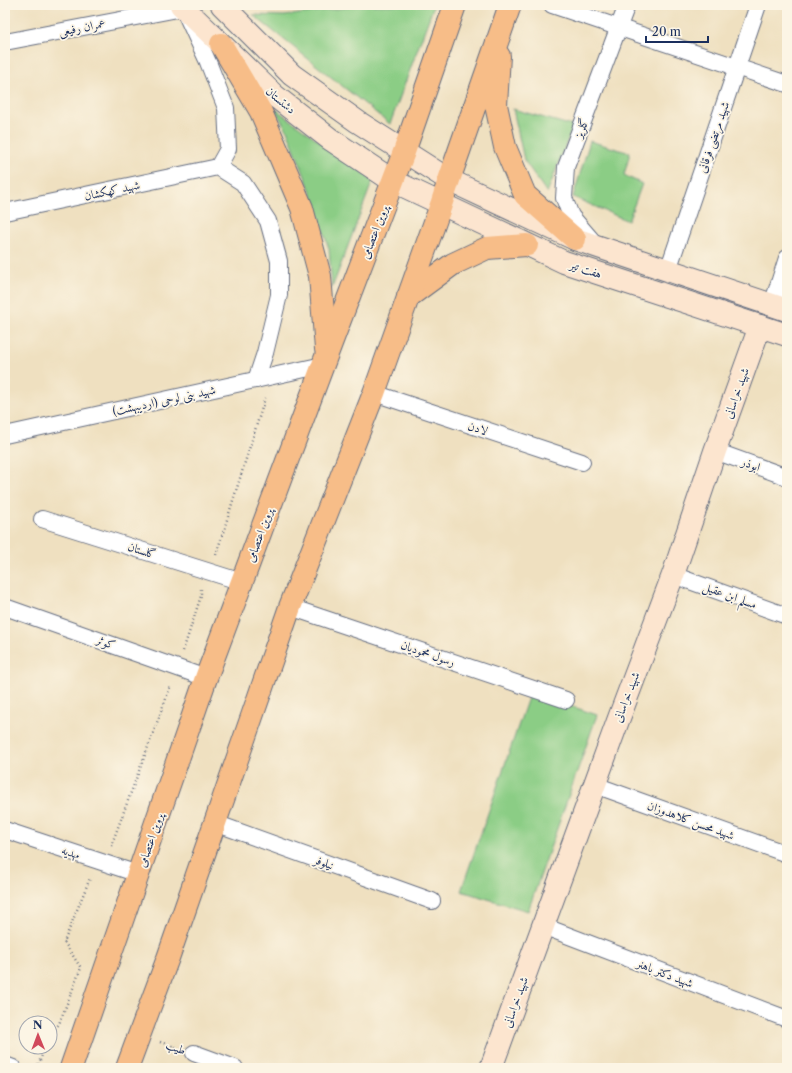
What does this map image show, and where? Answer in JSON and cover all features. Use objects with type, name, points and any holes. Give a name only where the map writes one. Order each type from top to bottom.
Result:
[{"type":"main road","name":"پروین اعتصامی","points":[[71,1068],[206,678],[404,152],[454,5]]},
{"type":"main road","points":[[127,1068],[168,958],[290,607],[374,393],[510,5]]},
{"type":"main road","points":[[500,31],[496,105],[505,147],[525,194],[575,239]]},
{"type":"main road","points":[[221,44],[261,112],[302,208],[320,276],[325,359]]},
{"type":"main road","points":[[408,297],[453,264],[488,248],[527,245]]},
{"type":"street","points":[[222,5],[292,74],[358,122],[449,180],[575,239],[780,307],[787,258]]},
{"type":"street","points":[[552,5],[787,84]]},
{"type":"street","name":"گلریز","points":[[596,245],[571,216],[564,198],[566,167],[627,5]]},
{"type":"street","name":"شهید مرتضی فرقانی","points":[[668,270],[758,5]]},
{"type":"street","points":[[182,6],[208,62],[226,108],[228,149],[218,167],[243,183],[268,221],[279,261],[279,295],[265,353],[256,380]]},
{"type":"street","name":"عمران رفیعی","points":[[5,42],[182,6]]},
{"type":"street","name":"دشتستان","points":[[182,6],[275,96],[330,139],[393,181]]},
{"type":"street","points":[[262,84],[274,85],[282,79],[283,65]]},
{"type":"street","name":"شهید کهکشان","points":[[5,212],[218,167]]},
{"type":"street","name":"هفت تیر","points":[[393,181],[564,262],[787,335]]},
{"type":"street","points":[[583,268],[579,255],[584,249],[596,245]]},
{"type":"street","name":"شهید خراسانی","points":[[495,1067],[542,926],[673,575],[715,451],[760,326]]},
{"type":"street","name":"شهید بنی لوحی (اردیبهشت)","points":[[5,435],[256,380],[325,359]]},
{"type":"street","name":"لادن","points":[[374,393],[582,462]]},
{"type":"street","name":"ابوذر","points":[[715,451],[787,478]]},
{"type":"street","name":"گلستان","points":[[42,519],[242,582]]},
{"type":"street","name":"مسلم ابن عقیل","points":[[673,575],[787,616]]},
{"type":"street","name":"کوثر","points":[[5,607],[206,678]]},
{"type":"street","name":"رسول محمودیان","points":[[290,607],[566,700]]},
{"type":"street","name":"شهید محسن کلاهدوزان","points":[[595,785],[787,854]]},
{"type":"street","name":"نیلوفر","points":[[215,823],[432,901]]},
{"type":"street","name":"مهدیه","points":[[5,830],[138,874]]},
{"type":"street","name":"شهید دکتر باهنر","points":[[542,926],[787,1019]]},
{"type":"street","name":"طیب","points":[[194,1054],[235,1068]]},
{"type":"street","points":[[5,1066],[13,1068]]},
{"type":"path","points":[[58,1025],[81,968],[64,942],[91,875],[104,863],[178,668],[201,596],[198,568],[214,558],[272,376]]},
{"type":"path","name":"طیب","points":[[139,1034],[194,1054]]},
{"type":"path","points":[[36,1068],[42,1055]]},
{"type":"green space","points":[[364,5],[434,5],[390,124],[253,15],[284,16]]},
{"type":"green space","points":[[274,108],[373,180],[332,288],[329,249],[311,192],[287,130]]},
{"type":"green space","points":[[513,109],[573,126],[547,193],[524,160]]},
{"type":"green space","points":[[590,141],[630,153],[624,175],[642,184],[628,221],[573,197]]},
{"type":"green space","points":[[530,692],[597,715],[528,911],[461,891]]}]
